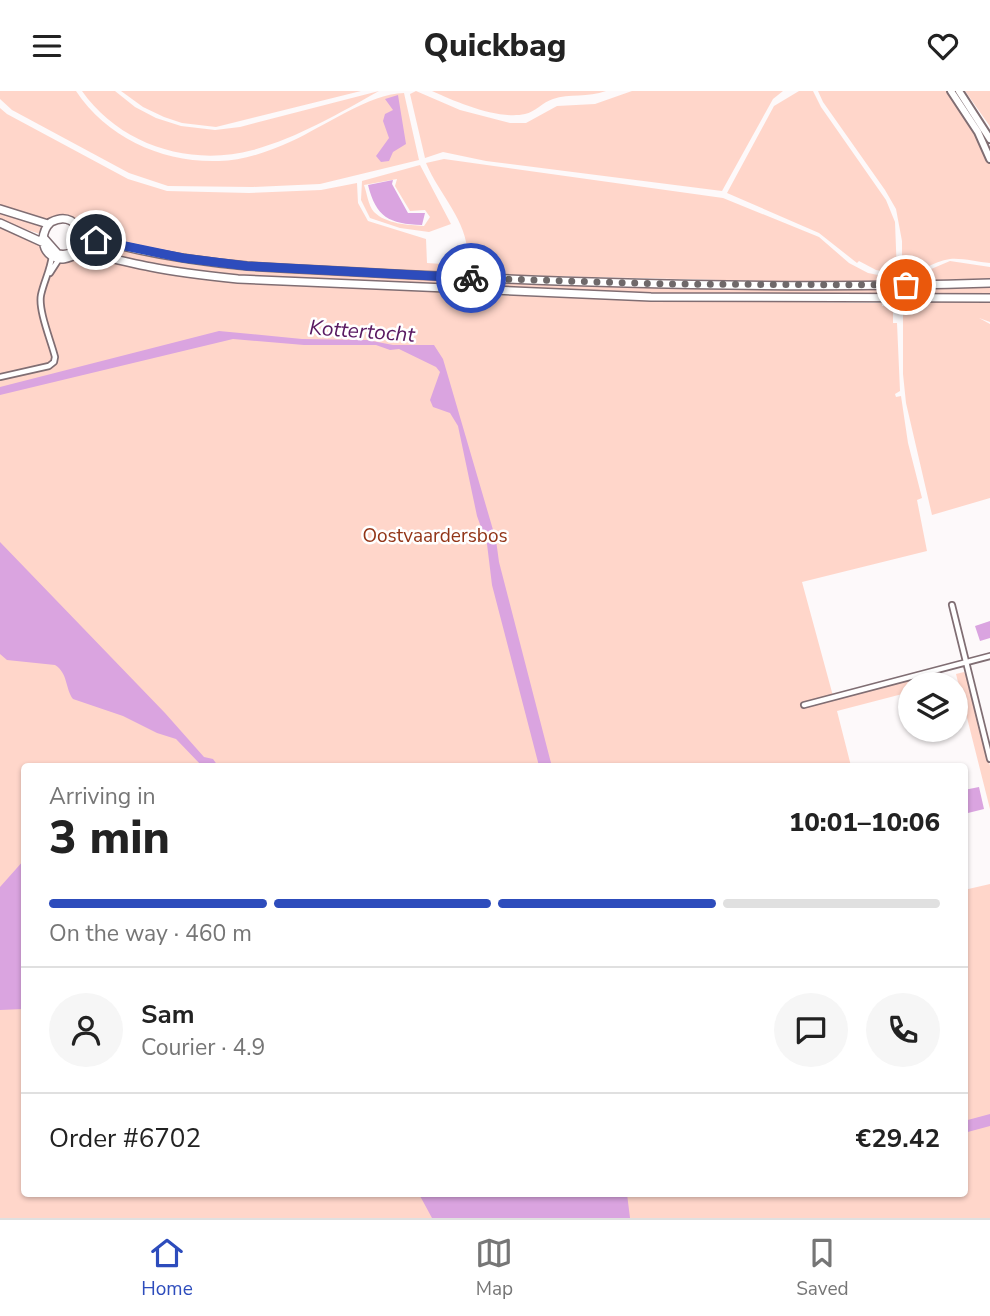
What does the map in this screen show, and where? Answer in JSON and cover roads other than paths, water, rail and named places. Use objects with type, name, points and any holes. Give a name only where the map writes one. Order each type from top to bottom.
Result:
[{"type":"highway","points":[[0,209],[48,223],[66,218],[76,225],[80,234],[74,252]]},
{"type":"highway","points":[[0,223],[43,240],[58,256]]},
{"type":"highway","points":[[43,240],[48,223]]},
{"type":"highway","points":[[80,234],[140,251],[197,261],[300,269],[664,284],[990,283]]},
{"type":"highway","points":[[43,240],[58,256]]},
{"type":"highway","points":[[58,256],[83,249],[113,259],[164,270],[351,285],[652,297],[990,298]]},
{"type":"main road","points":[[951,91],[978,132],[990,159]]},
{"type":"main road","points":[[958,91],[990,139]]},
{"type":"street","points":[[0,377],[49,366],[54,362],[41,295],[58,256]]},
{"type":"street","points":[[951,605],[990,759]]},
{"type":"street","points":[[804,705],[990,656]]},
{"type":"water label","name":"Kottertocht","points":[[362,331]]},
{"type":"park label","name":"Oostvaardersbos","points":[[435,536]]}]
